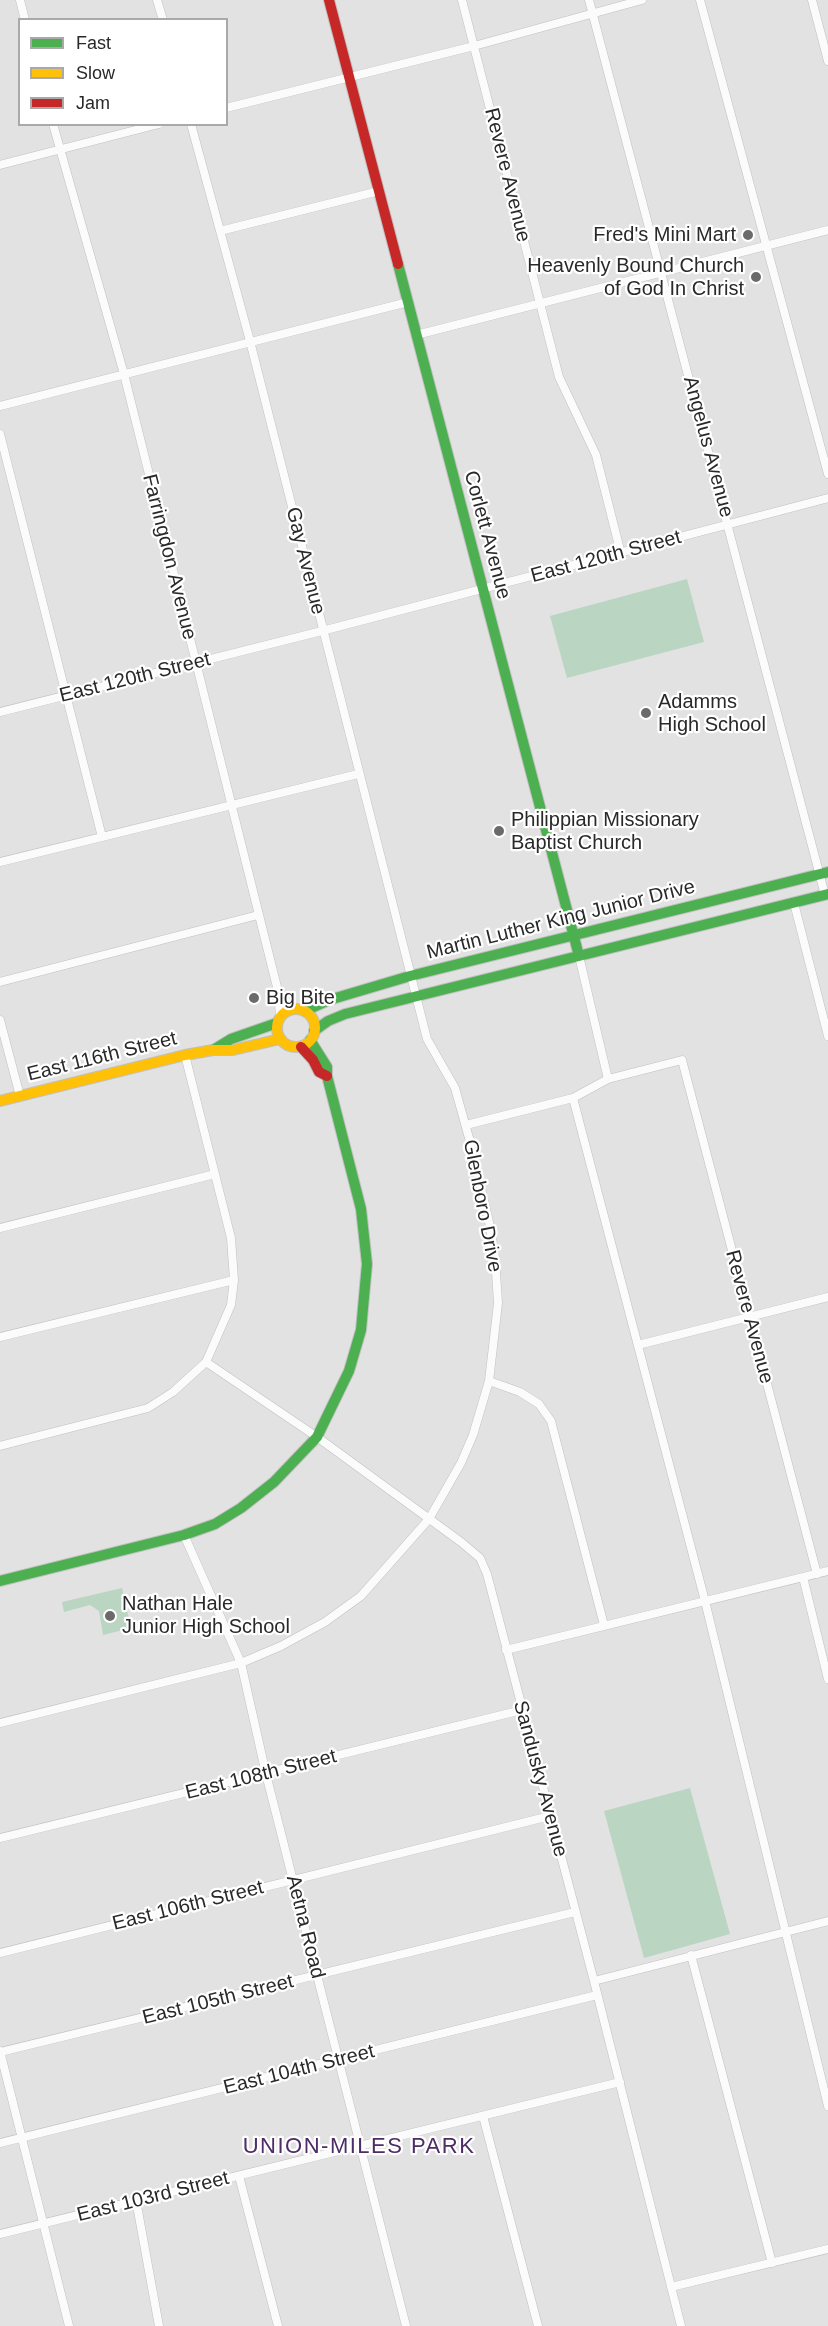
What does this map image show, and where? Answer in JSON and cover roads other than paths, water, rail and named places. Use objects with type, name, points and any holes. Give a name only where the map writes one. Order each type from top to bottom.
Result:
[{"type":"street","points":[[20,0],[25,18]]},
{"type":"street","points":[[157,0],[162,18]]},
{"type":"street","name":"Corlett Avenue","points":[[328,0],[579,956],[608,1079]]},
{"type":"street","name":"Revere Avenue","points":[[462,0],[559,377],[596,455],[621,554]]},
{"type":"street","name":"Angelus Avenue","points":[[589,0],[728,525],[824,873],[826,894]]},
{"type":"street","points":[[228,107],[474,46],[642,0]]},
{"type":"street","points":[[700,0],[828,474]]},
{"type":"street","points":[[812,0],[828,61]]},
{"type":"street","name":"Farringdon Avenue","points":[[54,126],[124,374],[278,991],[278,1020]]},
{"type":"street","points":[[0,165],[151,126]]},
{"type":"street","name":"Gay Avenue","points":[[192,126],[250,341],[416,998]]},
{"type":"street","points":[[220,231],[379,191]]},
{"type":"street","points":[[416,336],[828,230]]},
{"type":"street","points":[[0,406],[408,302]]},
{"type":"street","points":[[0,434],[102,837]]},
{"type":"street","name":"East 120th Street","points":[[0,712],[322,632],[828,498]]},
{"type":"street","points":[[0,862],[358,774]]},
{"type":"street","name":"Martin Luther King Junior Drive","points":[[305,1011],[329,1000],[410,976],[824,873]]},
{"type":"street","name":"Martin Luther King Junior Drive","points":[[308,1039],[328,1021],[345,1014],[826,894]]},
{"type":"street","points":[[794,903],[828,1036]]},
{"type":"street","points":[[0,982],[258,915]]},
{"type":"street","name":"Farringdon Avenue","points":[[278,991],[292,1009]]},
{"type":"street","name":"Glenboro Drive","points":[[0,1723],[241,1663],[281,1646],[325,1622],[361,1596],[429,1519],[461,1463],[473,1435],[489,1381],[498,1303],[495,1257],[489,1222],[466,1125],[455,1088],[427,1040],[416,998]]},
{"type":"street","points":[[292,1009],[305,1011],[314,1022],[308,1039],[289,1046],[280,1039],[278,1020],[292,1009]]},
{"type":"street","points":[[0,1020],[20,1096]]},
{"type":"street","name":"East 116th Street","points":[[213,1050],[231,1039],[250,1034],[278,1020]]},
{"type":"street","name":"East 116th Street","points":[[0,1101],[185,1055],[213,1050],[233,1050],[280,1039]]},
{"type":"street","points":[[0,1581],[184,1535],[215,1524],[242,1508],[274,1482],[317,1437],[348,1371],[361,1330],[367,1264],[361,1209],[327,1076],[327,1067],[315,1045],[308,1039]]},
{"type":"street","points":[[0,1446],[148,1408],[173,1392],[207,1362],[231,1305],[234,1280],[231,1238],[185,1055]]},
{"type":"street","name":"Revere Avenue","points":[[608,1079],[682,1060],[817,1574]]},
{"type":"street","points":[[466,1125],[573,1098],[608,1079]]},
{"type":"street","points":[[573,1098],[705,1601],[828,2106]]},
{"type":"street","points":[[0,1228],[215,1174]]},
{"type":"street","points":[[0,1337],[234,1280]]},
{"type":"street","points":[[638,1345],[828,1297]]},
{"type":"street","name":"Sandusky Avenue","points":[[207,1362],[317,1437],[480,1558],[487,1574],[594,1981],[681,2326]]},
{"type":"street","points":[[489,1381],[520,1392],[539,1404],[551,1421],[604,1625]]},
{"type":"street","name":"Aetna Road","points":[[184,1535],[241,1663],[266,1774],[406,2326]]},
{"type":"street","points":[[506,1650],[828,1571]]},
{"type":"street","points":[[803,1577],[828,1679]]},
{"type":"street","name":"East 108th Street","points":[[0,1838],[522,1710]]},
{"type":"street","name":"East 106th Street","points":[[0,1953],[550,1816]]},
{"type":"street","name":"East 105th Street","points":[[0,2052],[575,1912]]},
{"type":"street","points":[[594,1981],[828,1921]]},
{"type":"street","points":[[691,1955],[772,2263]]},
{"type":"street","name":"East 104th Street","points":[[0,2143],[597,1995]]},
{"type":"street","points":[[0,2052],[69,2326]]},
{"type":"street","name":"East 103rd Street","points":[[0,2234],[620,2082]]},
{"type":"street","points":[[483,2116],[538,2326]]},
{"type":"street","points":[[239,2176],[278,2326]]},
{"type":"street","points":[[136,2200],[159,2326]]},
{"type":"street","points":[[671,2287],[828,2249]]},
{"type":"place","name":"Fred's Mini Mart","points":[[748,235]]},
{"type":"place","name":"Heavenly Bound Church of God In Christ","points":[[756,277]]},
{"type":"place","name":"Adamms High School","points":[[646,713]]},
{"type":"place","name":"Philippian Missionary Baptist Church","points":[[499,831]]},
{"type":"place","name":"Big Bite","points":[[254,998]]},
{"type":"place","name":"Nathan Hale Junior High School","points":[[110,1616]]},
{"type":"district","name":"UNION-MILES PARK","points":[[359,2147]]}]
